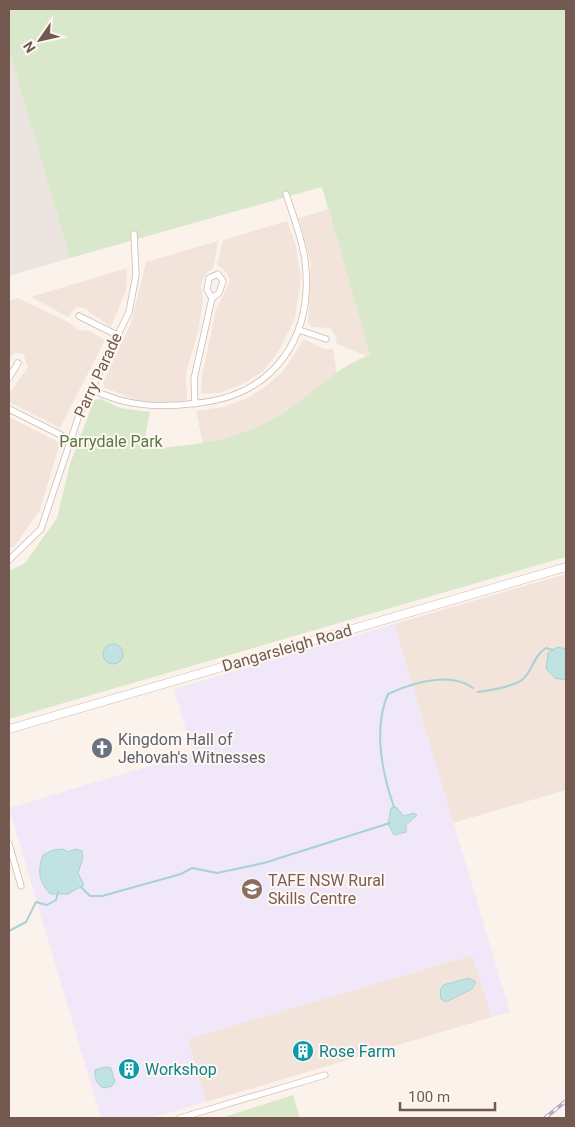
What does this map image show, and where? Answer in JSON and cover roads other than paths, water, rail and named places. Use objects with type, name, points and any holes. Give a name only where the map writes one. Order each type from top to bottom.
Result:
[{"type":"street","points":[[91,389],[124,402],[147,407],[195,404],[238,395],[261,382],[279,363],[299,330],[306,287],[304,260],[286,194]]},
{"type":"street","name":"Parry Parade","points":[[9,560],[42,529],[69,439],[129,312],[134,293],[136,267],[134,234]]},
{"type":"street","points":[[195,404],[194,379],[212,298]]},
{"type":"street","points":[[79,316],[117,335]]},
{"type":"street","points":[[299,330],[326,339]]},
{"type":"street","points":[[9,378],[18,363]]},
{"type":"street","points":[[9,409],[69,439]]},
{"type":"street","name":"Dangarsleigh Road","points":[[9,729],[566,567]]},
{"type":"street","points":[[9,844],[21,886]]},
{"type":"street","points":[[180,1118],[325,1075]]},
{"type":"water","points":[[113,644],[120,647],[123,654],[120,661],[113,664],[106,661],[103,654],[106,647]]},
{"type":"water","points":[[557,647],[566,649],[566,680],[555,678],[546,669],[548,653]]},
{"type":"water","points":[[396,807],[404,816],[414,813],[417,815],[406,825],[406,832],[394,835],[388,824],[391,808]]},
{"type":"water","points":[[63,849],[68,852],[75,849],[82,851],[83,858],[78,873],[84,885],[68,894],[50,894],[41,880],[41,861],[43,855],[53,850]]},
{"type":"water","points":[[469,978],[476,982],[472,989],[446,1002],[441,999],[440,991],[443,985]]},
{"type":"water","points":[[105,1067],[111,1068],[115,1082],[112,1086],[104,1088],[98,1083],[95,1070]]},
{"type":"waterway","points":[[478,692],[502,688],[519,682],[542,651],[546,648],[553,650]]},
{"type":"waterway","points":[[394,807],[383,765],[380,736],[383,707],[388,694],[431,680],[453,680],[473,688]]},
{"type":"waterway","points":[[81,887],[90,896],[102,896],[181,874],[192,868],[217,873],[264,863],[390,823]]},
{"type":"waterway","points":[[9,931],[26,922],[36,902],[47,905],[56,900],[58,892]]},
{"type":"railway","points":[[545,1118],[566,1101]]},
{"type":"place","name":"Kingdom Hall of Jehovah's Witnesses","points":[[102,748]]},
{"type":"place","name":"TAFE NSW Rural Skills Centre","points":[[252,889]]},
{"type":"place","name":"Rose Farm","points":[[303,1051]]},
{"type":"place","name":"Workshop","points":[[129,1069]]},
{"type":"park label","name":"Parrydale Park","points":[[111,441]]}]
